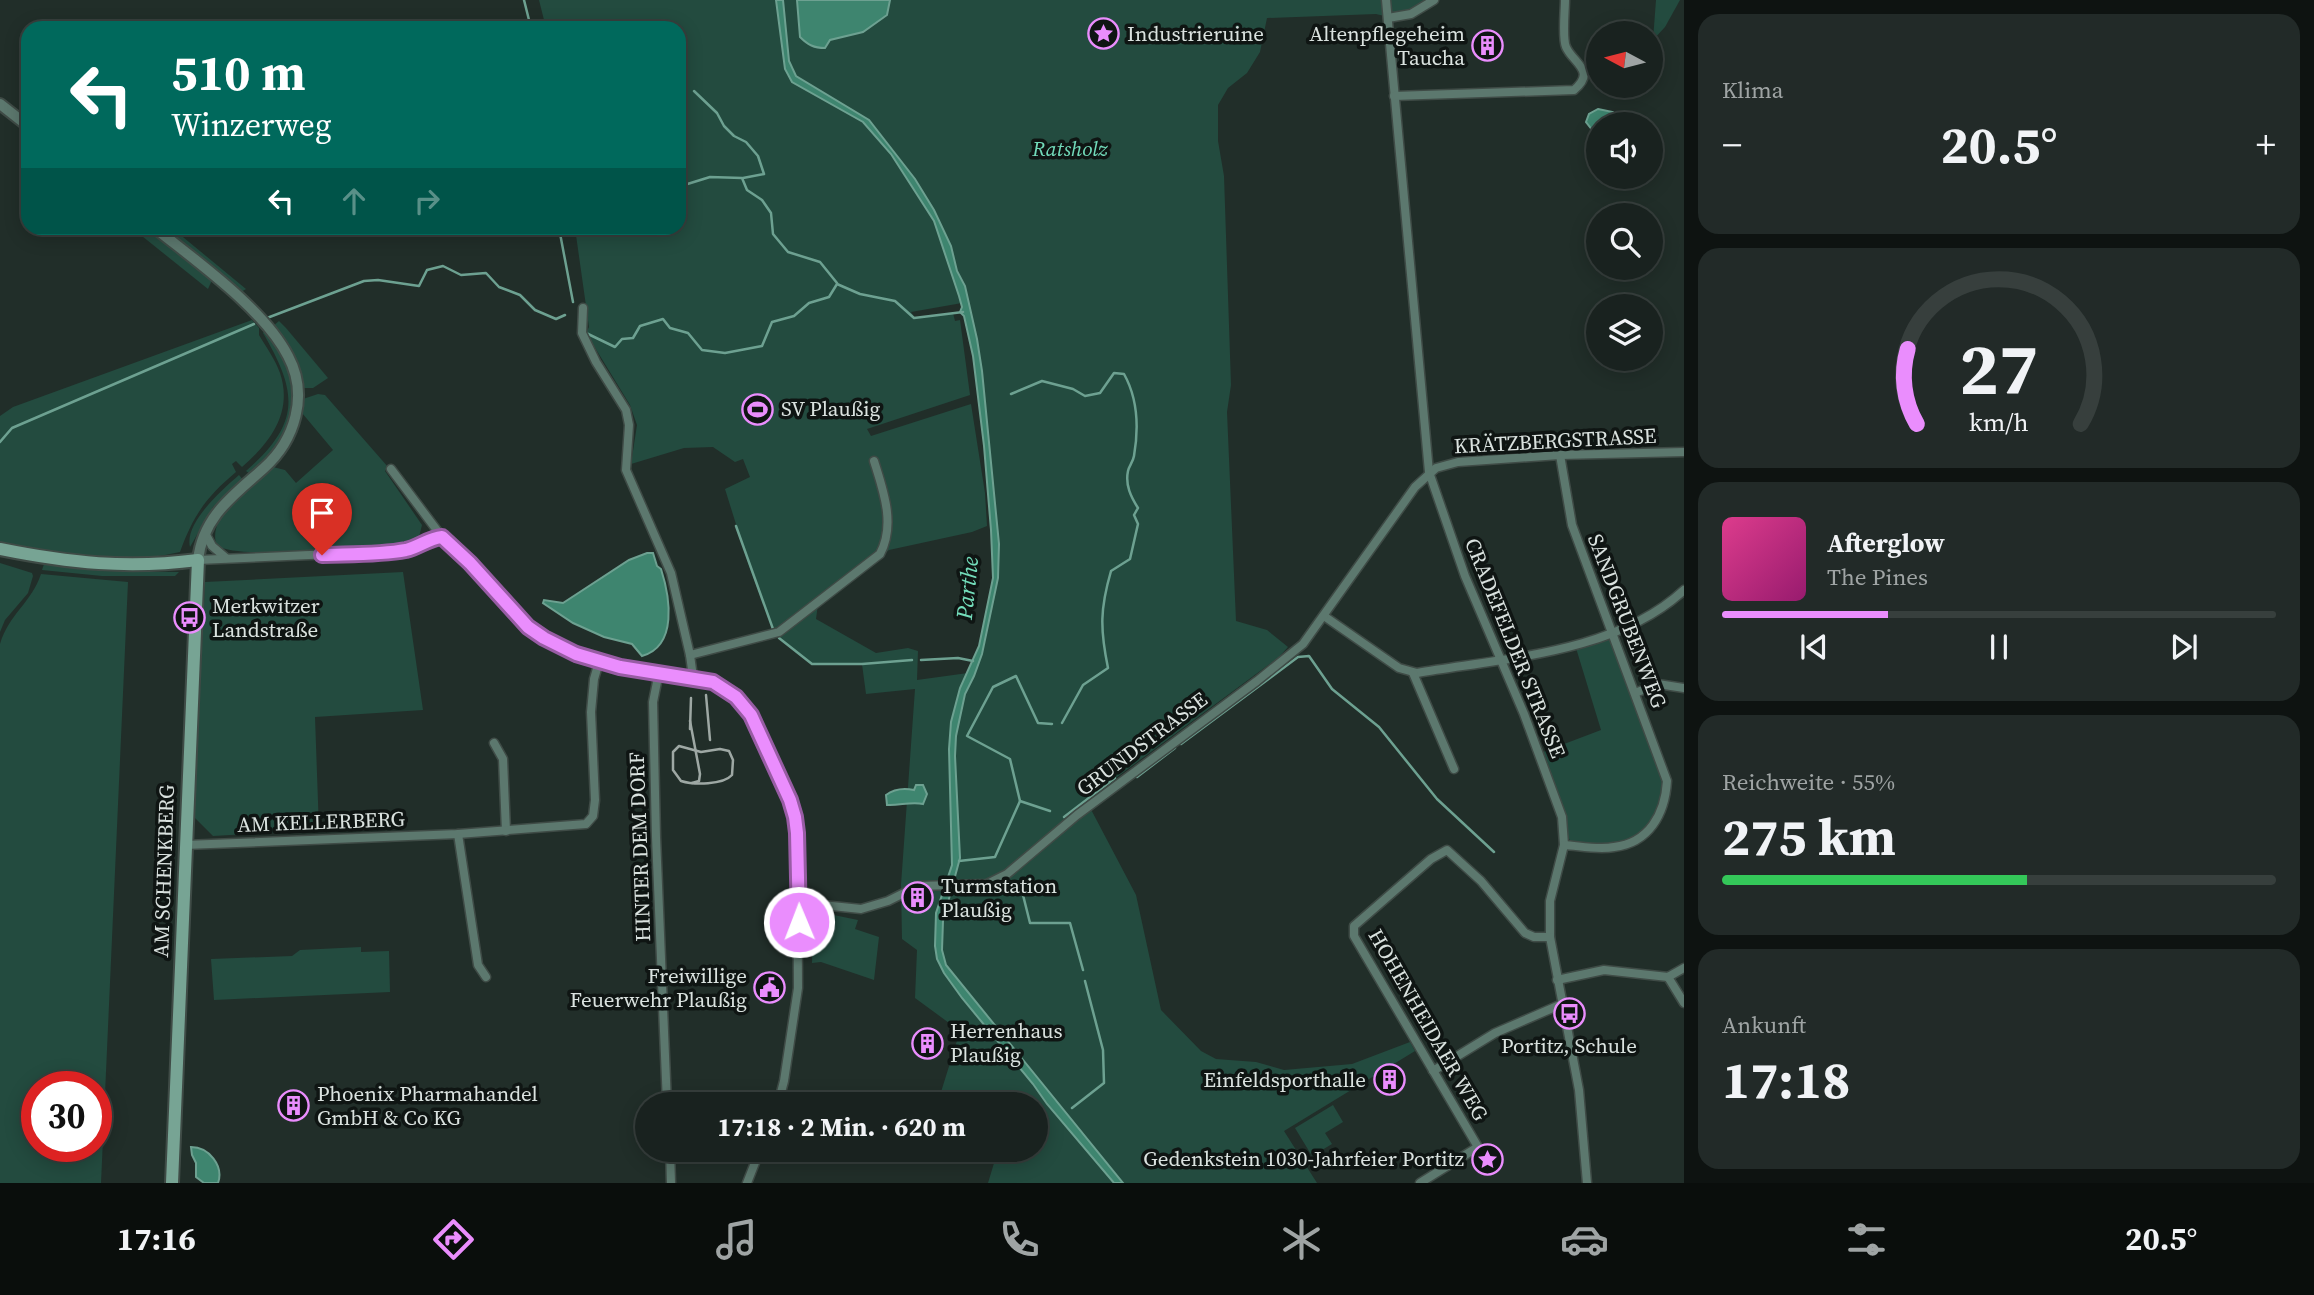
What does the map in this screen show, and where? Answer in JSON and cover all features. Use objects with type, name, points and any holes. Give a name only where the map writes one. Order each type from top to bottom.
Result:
[{"type":"main road","points":[[0,549],[79,563],[119,566],[198,560]]},
{"type":"main road","name":"AM SCHENKBERG","points":[[172,1183],[198,560]]},
{"type":"street","name":"CRADEFELDER STRASSE","points":[[1386,0],[1429,472],[1465,576],[1524,713],[1562,817],[1564,845],[1550,901],[1550,937],[1579,1090],[1587,1183]]},
{"type":"street","points":[[1388,18],[1411,14],[1434,0]]},
{"type":"street","points":[[1394,96],[1574,90],[1580,86],[1583,67],[1565,46],[1565,0]]},
{"type":"street","points":[[0,104],[21,120]]},
{"type":"street","points":[[163,235],[261,320],[282,346],[295,373],[298,393],[296,418],[289,437],[276,456],[228,499],[205,533],[198,560],[398,551],[418,547],[435,537],[442,537]]},
{"type":"street","points":[[583,308],[582,333],[596,362],[626,410],[629,425],[626,470],[671,573],[693,677]]},
{"type":"street","name":"KRÄTZBERGSTRASSE","points":[[1429,472],[1444,464],[1458,462],[1560,455],[1684,453]]},
{"type":"street","name":"SANDGRUBENWEG","points":[[1560,455],[1572,524],[1667,782],[1666,799],[1661,813],[1653,827],[1638,839],[1614,847],[1564,845]]},
{"type":"street","points":[[690,654],[779,632],[880,554],[886,543],[888,515],[874,461]]},
{"type":"street","points":[[391,469],[442,537],[470,563],[528,627],[561,647],[599,662],[713,682],[736,697],[751,715],[790,800],[797,833],[798,988],[781,1092]]},
{"type":"street","name":"GRUNDSTRASSE","points":[[799,905],[861,909],[888,901],[918,886],[987,884],[1007,874],[1077,815],[1303,644],[1415,487],[1429,472]]},
{"type":"street","points":[[205,533],[212,546],[226,558]]},
{"type":"street","points":[[1324,616],[1399,668],[1413,673],[1569,647],[1613,633],[1663,608],[1684,590]]},
{"type":"street","name":"AM KELLERBERG","points":[[185,845],[458,834],[586,824],[593,816],[595,800],[591,712],[594,679],[599,662]]},
{"type":"street","name":"HINTER DEM DORF","points":[[659,672],[653,702],[667,1092]]},
{"type":"street","points":[[1413,673],[1454,769]]},
{"type":"street","points":[[1635,693],[1658,684],[1684,688]]},
{"type":"street","points":[[494,743],[503,759],[506,831]]},
{"type":"street","points":[[458,834],[478,965],[486,977]]},
{"type":"street","name":"HOHENHEIDAER WEG","points":[[1420,1183],[1478,1147],[1354,936],[1354,926],[1431,859],[1447,850],[1481,881],[1525,933],[1534,937],[1550,937]]},
{"type":"street","points":[[1557,980],[1604,971],[1668,977],[1684,968]]},
{"type":"street","points":[[1668,977],[1684,1003]]},
{"type":"street","points":[[1433,1071],[1495,1033],[1562,1004]]},
{"type":"street","points":[[670,1162],[671,1183]]},
{"type":"street","points":[[747,1183],[755,1162]]},
{"type":"green space","points":[[539,0],[776,0],[785,69],[790,79],[863,122],[891,154],[934,221],[962,303],[911,312],[915,318],[953,313],[955,321],[960,320],[970,395],[867,429],[871,436],[971,404],[985,493],[987,526],[972,532],[889,550],[818,604],[816,619],[876,653],[908,648],[918,651],[917,680],[968,673],[960,688],[951,724],[949,749],[952,865],[936,913],[937,959],[962,998],[1039,1092],[941,1092],[960,1031],[915,998],[917,950],[902,939],[901,885],[915,689],[866,694],[862,664],[812,664],[779,638],[750,569],[725,489],[750,477],[743,459],[735,462],[713,447],[684,448],[631,464],[637,425],[630,405],[586,333],[589,327],[576,235],[686,235],[686,21],[544,21]]},
{"type":"green space","name":"Ratsholz","points":[[783,0],[797,0],[800,37],[836,38],[865,29],[887,15],[890,0],[1434,0],[1413,12],[1399,16],[1376,14],[1267,18],[1260,52],[1247,73],[1228,88],[1218,105],[1218,141],[1224,176],[1231,385],[1227,412],[1236,621],[1267,630],[1288,647],[1279,657],[1086,800],[1136,895],[1161,1010],[1201,1051],[1216,1059],[1256,1062],[1284,1070],[1352,1064],[1410,1042],[1415,1051],[1284,1131],[1317,1183],[1123,1183],[947,968],[942,950],[943,924],[960,849],[954,756],[956,736],[965,694],[982,654],[998,578],[998,537],[977,339],[965,286],[957,271],[951,246],[934,210],[915,179],[869,120],[796,76],[789,61]]},
{"type":"green space","points":[[1656,0],[1680,0],[1663,29],[1663,21],[1654,21]]},
{"type":"green space","points":[[141,235],[159,235],[212,280],[208,289]]},
{"type":"green space","points":[[168,235],[180,235],[246,289],[238,294]]},
{"type":"green space","points":[[252,320],[259,328],[259,335],[280,373],[284,401],[281,413],[277,425],[262,447],[242,467],[236,461],[232,464],[236,472],[216,490],[202,508],[180,552],[112,558],[67,555],[0,544],[0,416],[13,407]]},
{"type":"green space","points":[[279,321],[328,378],[313,388],[304,388],[272,327]]},
{"type":"green space","points":[[265,330],[288,369],[293,387],[293,405],[280,440],[250,474],[246,471],[277,438],[285,422],[288,406],[288,390],[283,373],[263,333]]},
{"type":"green space","points":[[318,394],[325,395],[388,467],[385,471],[422,525],[419,537],[407,545],[304,552],[251,552],[217,546],[215,535],[224,512],[254,482],[273,467],[285,470],[296,483],[333,450],[302,413],[303,399]]},
{"type":"green space","points":[[239,475],[243,480],[213,507],[190,547],[190,538],[198,518],[214,498]]},
{"type":"green space","points":[[0,563],[32,573],[33,576],[28,593],[5,620],[0,632]]},
{"type":"green space","points":[[44,564],[102,571],[179,572],[175,576],[102,576],[42,570]]},
{"type":"green space","points":[[403,572],[423,710],[315,717],[319,830],[213,836],[194,817],[205,582]]},
{"type":"green space","points":[[41,574],[128,582],[106,1071],[21,1071],[21,1162],[102,1162],[101,1183],[0,1183],[0,644],[9,624],[32,593]]},
{"type":"green space","points":[[1609,637],[1661,774],[1659,807],[1648,825],[1631,839],[1608,845],[1571,843],[1565,815],[1543,752],[1601,730],[1576,648]]},
{"type":"green space","points":[[819,912],[858,920],[855,929],[879,937],[874,980],[821,962],[812,963],[813,917]]},
{"type":"green space","points":[[361,947],[361,952],[389,951],[390,992],[214,1000],[211,959],[292,956],[300,950]]},
{"type":"green space","points":[[1048,1105],[1114,1183],[988,1183],[994,1162],[1048,1162]]},
{"type":"green space","points":[[1333,1105],[1343,1122],[1325,1133],[1332,1144],[1312,1156],[1295,1128]]},
{"type":"shaded area","points":[[776,0],[783,0],[789,61],[796,76],[869,120],[915,179],[934,210],[951,246],[957,271],[965,286],[982,371],[999,544],[998,578],[982,654],[965,694],[956,736],[960,858],[943,921],[942,950],[946,965],[1123,1183],[1114,1183],[1048,1105],[1048,1092],[1039,1092],[962,998],[937,959],[936,913],[952,865],[949,749],[951,722],[960,688],[979,646],[993,578],[984,446],[973,356],[964,316],[960,312],[962,307],[959,296],[934,221],[891,154],[863,122],[792,82],[785,69]]},
{"type":"shaded area","points":[[797,0],[890,0],[887,15],[863,32],[830,40],[825,48],[811,45],[800,37]]},
{"type":"shaded area","points":[[653,553],[657,566],[661,569],[668,606],[666,631],[654,651],[642,656],[632,644],[604,637],[573,623],[543,603],[544,600],[563,603],[629,560]]},
{"type":"shaded area","points":[[916,785],[923,785],[927,794],[923,804],[887,805],[886,795],[892,791],[914,790]]},
{"type":"shaded area","points":[[191,1147],[204,1150],[214,1159],[219,1170],[218,1183],[204,1183],[196,1177],[196,1163]]},
{"type":"waterway","points":[[524,0],[529,21]]},
{"type":"waterway","points":[[694,91],[717,113],[724,126],[734,136],[746,142],[758,156],[764,174],[743,178]]},
{"type":"waterway","points":[[686,184],[710,177],[742,178],[747,190],[762,200],[771,213],[773,234],[788,252],[820,262],[837,283]]},
{"type":"waterway","points":[[560,235],[573,302]]},
{"type":"waterway","points":[[267,318],[364,281],[378,280],[419,286],[427,270],[443,266],[461,275],[486,273],[499,287],[520,295],[535,310],[556,319],[565,315]]},
{"type":"waterway","points":[[586,333],[615,347],[622,339],[633,338],[640,326],[663,319],[670,328],[688,333],[702,350],[725,353],[762,346],[772,322],[794,316],[809,303],[829,297],[837,284],[860,294],[895,301],[914,318],[963,312]]},
{"type":"waterway","points":[[0,442],[12,428],[254,324]]},
{"type":"waterway","points":[[1011,394],[1042,381],[1073,389],[1085,396],[1100,393],[1114,373],[1124,374],[1135,403],[1136,445],[1127,481],[1138,508],[1134,515],[1138,524],[1130,559],[1111,571],[1105,597],[1103,630],[1108,668],[1083,685],[1062,723]]},
{"type":"waterway","points":[[736,526],[773,629]]},
{"type":"waterway","points":[[779,638],[812,664],[912,660]]},
{"type":"waterway","points":[[1181,744],[1298,657],[1309,656],[1332,689],[1379,727],[1437,799],[1494,852]]},
{"type":"waterway","points":[[921,660],[958,658],[973,661]]},
{"type":"waterway","points":[[959,861],[995,857],[1020,801],[1010,759],[967,736],[993,687],[1016,676],[1038,723],[1052,724]]},
{"type":"waterway","points":[[1137,777],[1175,748]]},
{"type":"waterway","points":[[1064,817],[1115,778]]},
{"type":"waterway","points":[[1020,801],[1050,811]]},
{"type":"waterway","points":[[1017,884],[1023,895],[1030,923],[1070,923],[1083,970]]},
{"type":"waterway","points":[[1072,1108],[1104,1083],[1103,1050],[1085,981]]},
{"type":"railway","points":[[706,695],[710,740]]},
{"type":"railway","points":[[690,729],[691,698]]},
{"type":"railway","points":[[690,721],[700,774],[699,781],[692,783]]},
{"type":"railway","points":[[679,746],[701,752],[720,749],[729,751],[733,760],[732,775],[722,781],[708,783],[681,781],[673,770],[673,752],[679,746]]},
{"type":"place","name":"Industrieruine","points":[[1104,34]]},
{"type":"place","name":"Altenpflegeheim Taucha","points":[[1488,46]]},
{"type":"place","name":"SV Plaußig","points":[[758,409]]},
{"type":"place","name":"Merkwitzer Landstraße","points":[[189,618]]},
{"type":"place","name":"Turmstation Plaußig","points":[[918,898]]},
{"type":"place","name":"Freiwillige Feuerwehr Plaußig","points":[[770,988]]},
{"type":"place","name":"Portitz, Schule","points":[[1569,1014]]},
{"type":"place","name":"Herrenhaus Plaußig","points":[[927,1043]]},
{"type":"place","name":"Einfeldsporthalle","points":[[1389,1080]]},
{"type":"place","name":"Phoenix Pharmahandel GmbH & Co KG","points":[[294,1106]]},
{"type":"place","name":"Gedenkstein 1030-Jahrfeier Portitz","points":[[1487,1159]]},
{"type":"route","points":[[322,555],[398,551],[418,547],[435,537],[442,537],[470,563],[528,627],[544,638],[599,662],[693,677],[725,688],[751,715],[790,800],[797,833],[799,922]]},
{"type":"water label","name":"Parthe","points":[[967,588]]}]
